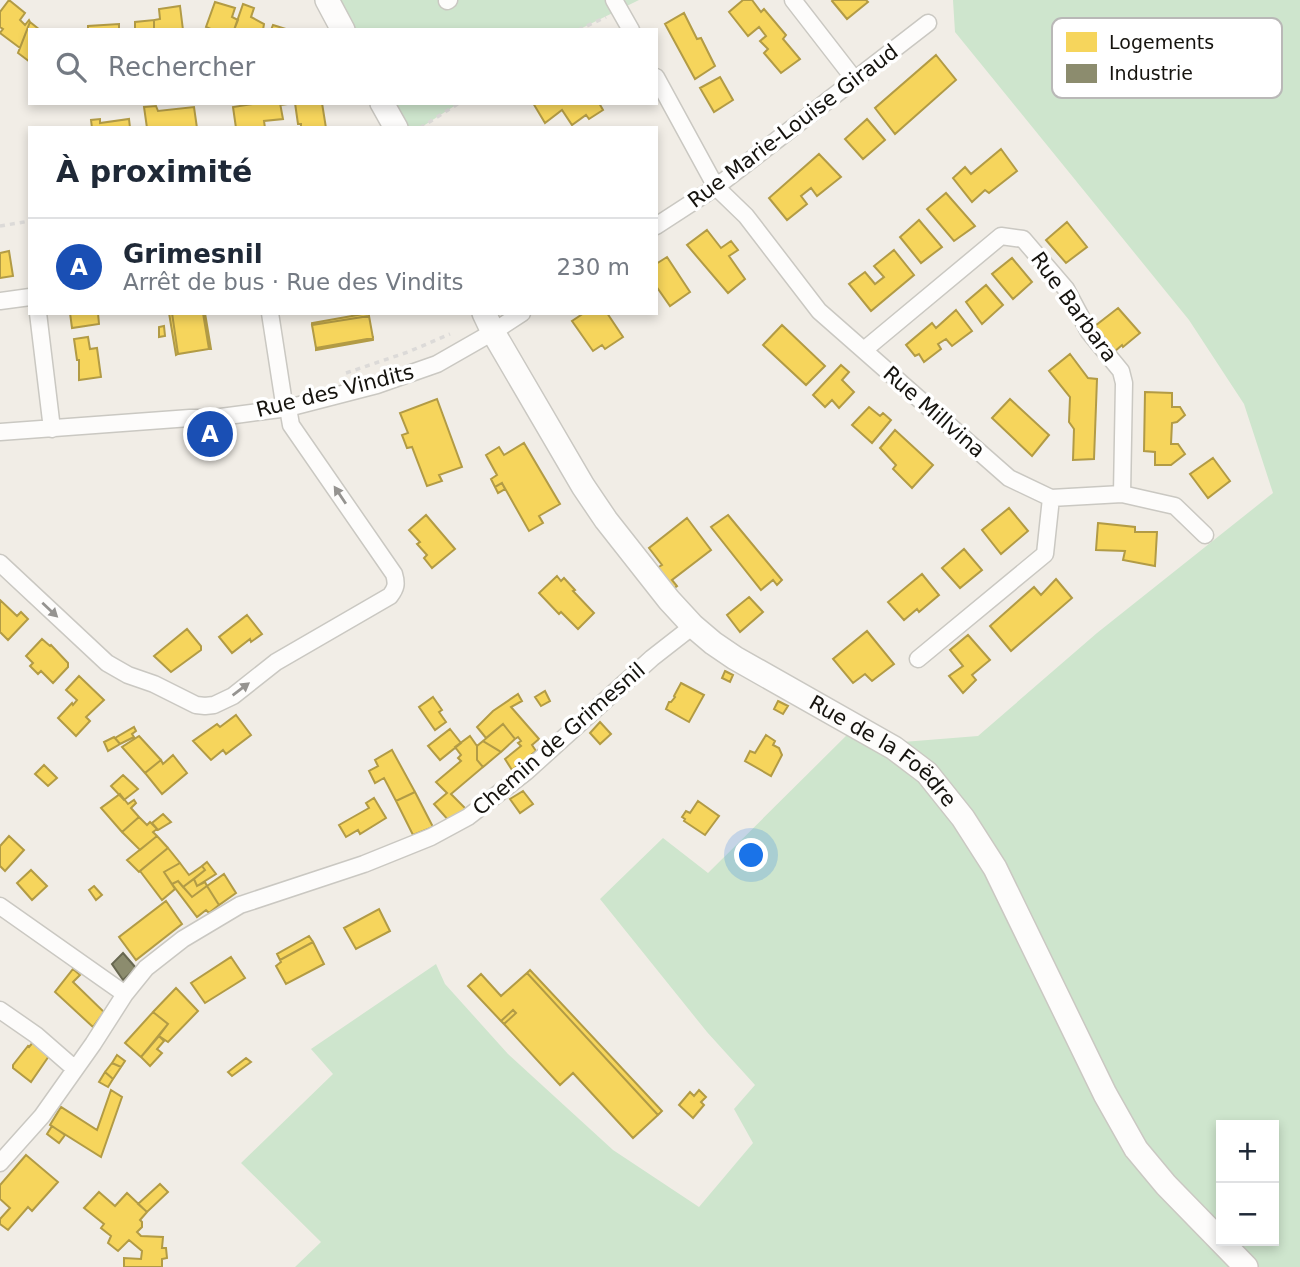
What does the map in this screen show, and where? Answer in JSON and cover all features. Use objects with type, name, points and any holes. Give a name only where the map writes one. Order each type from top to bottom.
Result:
[{"type":"street","points":[[327,0],[342,28]]},
{"type":"street","points":[[614,0],[630,28]]},
{"type":"street","points":[[793,0],[855,80]]},
{"type":"street","name":"Rue Marie-Louise Giraud","points":[[658,225],[716,187],[928,23]]},
{"type":"street","name":"Rue Millvina","points":[[658,81],[716,187],[746,216],[819,311],[1009,478],[1051,498],[1122,494],[1175,506],[1205,534]]},
{"type":"street","points":[[383,105],[395,126]]},
{"type":"street","name":"Rue Barbara","points":[[864,350],[1001,236],[1023,239],[1066,289],[1089,332],[1121,371],[1124,383],[1122,494]]},
{"type":"street","points":[[0,301],[28,297]]},
{"type":"street","points":[[38,315],[52,429]]},
{"type":"street","points":[[0,563],[107,663],[196,705],[214,705],[233,696],[276,662],[390,596],[396,589],[394,575],[291,425],[270,315]]},
{"type":"street","points":[[489,323],[515,315]]},
{"type":"street","name":"Rue des Vindits","points":[[0,432],[214,418],[288,408],[377,385],[437,364],[489,323]]},
{"type":"street","name":"Rue de la Foëdre","points":[[489,323],[583,486],[606,520],[693,626],[736,658],[894,748],[928,773],[995,868],[1105,1094],[1136,1149],[1166,1185],[1246,1267]]},
{"type":"street","points":[[918,659],[1045,554],[1051,498]]},
{"type":"street","name":"Chemin de Grimesnil","points":[[0,1163],[42,1116],[125,994],[146,968],[183,939],[240,905],[364,864],[431,837],[468,817],[526,772],[652,659],[693,626]]},
{"type":"street","points":[[0,905],[125,994]]},
{"type":"street","points":[[0,1010],[36,1035],[75,1069]]},
{"type":"path","points":[[423,126],[456,105]]},
{"type":"path","points":[[0,226],[28,221]]},
{"type":"path","points":[[336,376],[370,366],[452,334]]},
{"type":"green space","points":[[327,0],[639,0],[582,28],[342,28]]},
{"type":"green space","points":[[953,0],[1300,0],[1300,1267],[295,1267],[321,1242],[241,1163],[333,1074],[311,1049],[436,964],[445,984],[508,1054],[613,1150],[699,1207],[753,1143],[734,1109],[755,1085],[707,1032],[600,899],[663,838],[708,873],[856,726],[903,742],[978,736],[1097,633],[1273,493],[1244,404],[1189,320],[955,32]]},
{"type":"green space","points":[[383,105],[456,105],[423,126],[395,126]]},
{"type":"building: Logements","points":[[9,0],[25,13],[20,20],[25,25],[29,20],[30,22],[20,48],[0,33],[3,29],[0,27],[0,12]]},
{"type":"building: Logements","points":[[743,0],[752,0],[761,12],[764,9],[786,35],[783,39],[800,59],[781,73],[764,53],[768,49],[760,41],[766,36],[759,27],[748,36],[729,12]]},
{"type":"building: Logements","points":[[833,0],[866,0],[868,2],[847,19]]},
{"type":"building: Logements","points":[[215,2],[235,8],[232,17],[238,20],[235,28],[206,27]]},
{"type":"building: Logements","points":[[243,4],[254,8],[251,17],[264,24],[263,28],[235,28]]},
{"type":"building: Logements","points":[[180,6],[183,28],[154,28],[154,20],[160,19],[159,9]]},
{"type":"building: Logements","points":[[684,13],[715,66],[695,79],[665,24]]},
{"type":"building: Logements","points":[[154,20],[154,28],[135,28],[135,22]]},
{"type":"building: Logements","points":[[30,22],[38,28],[28,28],[28,60],[18,53]]},
{"type":"building: Logements","points":[[119,24],[119,28],[88,28]]},
{"type":"building: Logements","points":[[936,55],[956,80],[895,134],[875,108]]},
{"type":"building: Logements","points":[[720,77],[733,100],[714,112],[700,88]]},
{"type":"building: Logements","points":[[280,105],[283,119],[264,121],[265,126],[236,126],[233,107]]},
{"type":"building: Logements","points":[[295,105],[322,105],[326,126],[298,124]]},
{"type":"building: Logements","points":[[534,105],[600,105],[603,110],[589,119],[586,115],[572,125],[562,110],[545,123]]},
{"type":"building: Logements","points":[[156,106],[158,111],[194,107],[197,126],[147,126],[144,107]]},
{"type":"building: Logements","points":[[100,119],[100,123],[129,119],[130,126],[92,126],[91,120]]},
{"type":"building: Logements","points":[[867,119],[885,140],[863,159],[845,139]]},
{"type":"building: Logements","points":[[1001,149],[1017,171],[989,193],[985,190],[972,202],[953,178],[965,167],[971,174]]},
{"type":"building: Logements","points":[[819,154],[841,177],[817,196],[811,188],[801,196],[807,204],[787,220],[769,198]]},
{"type":"building: Logements","points":[[946,193],[975,226],[954,241],[927,209]]},
{"type":"building: Logements","points":[[919,220],[942,247],[921,263],[900,237]]},
{"type":"building: Logements","points":[[1067,222],[1087,247],[1066,263],[1046,240]]},
{"type":"building: Logements","points":[[707,230],[721,248],[731,241],[738,250],[729,256],[745,279],[728,293],[687,245]]},
{"type":"building: Logements","points":[[894,250],[914,275],[871,311],[849,284],[865,272],[875,284],[884,277],[874,266]]},
{"type":"building: Logements","points":[[9,251],[13,276],[0,278],[0,253]]},
{"type":"building: Logements","points":[[667,257],[690,292],[670,306],[658,289],[658,263]]},
{"type":"building: Logements","points":[[1012,258],[1032,282],[1013,299],[992,274]]},
{"type":"building: Logements","points":[[986,285],[1003,305],[982,324],[966,302]]},
{"type":"building: Logements","points":[[1118,308],[1140,333],[1114,352],[1095,326]]},
{"type":"building: Logements","points":[[956,310],[972,331],[952,346],[946,339],[938,344],[941,349],[924,362],[919,354],[915,356],[906,345],[932,323],[936,328]]},
{"type":"building: Logements","points":[[70,315],[98,315],[99,324],[72,328]]},
{"type":"building: Logements","points":[[169,315],[172,315],[176,355]]},
{"type":"building: Logements","points":[[172,315],[203,315],[209,349],[178,354]]},
{"type":"building: Logements","points":[[203,315],[211,349],[209,349]]},
{"type":"building: Logements","points":[[358,315],[369,315],[312,325]]},
{"type":"building: Logements","points":[[581,315],[608,315],[623,337],[605,349],[602,345],[593,351],[572,321]]},
{"type":"building: Logements","points":[[369,316],[373,338],[316,348],[312,325]]},
{"type":"building: Logements","points":[[782,325],[825,366],[806,385],[763,345]]},
{"type":"building: Logements","points":[[164,326],[165,336],[159,337],[159,327]]},
{"type":"building: Logements","points":[[88,337],[90,349],[97,348],[101,377],[79,380],[79,360],[74,339]]},
{"type":"building: Logements","points":[[373,340],[316,350],[316,348]]},
{"type":"building: Logements","points":[[1070,354],[1088,378],[1097,379],[1094,459],[1073,460],[1074,429],[1069,422],[1070,397],[1049,371]]},
{"type":"building: Logements","points":[[841,365],[849,372],[842,380],[854,392],[839,408],[832,400],[825,407],[813,395]]},
{"type":"building: Logements","points":[[1145,392],[1172,393],[1172,407],[1180,407],[1185,415],[1172,423],[1171,444],[1178,444],[1185,454],[1171,465],[1155,465],[1155,452],[1144,451]]},
{"type":"building: Logements","points":[[437,399],[462,467],[439,475],[442,481],[427,486],[412,447],[407,448],[402,435],[408,433],[400,413]]},
{"type":"building: Logements","points":[[1010,399],[1049,435],[1032,456],[992,418]]},
{"type":"building: Logements","points":[[869,407],[880,416],[883,413],[891,420],[872,443],[852,425]]},
{"type":"building: Logements","points":[[895,430],[933,465],[912,488],[893,469],[896,465],[880,448]]},
{"type":"building: Logements","points":[[524,443],[560,504],[539,516],[543,523],[529,531],[502,483],[495,487],[491,479],[497,475],[486,455],[499,447],[504,455]]},
{"type":"building: Logements","points":[[1213,458],[1230,481],[1208,498],[1190,474]]},
{"type":"building: Logements","points":[[502,483],[505,489],[498,493],[495,487]]},
{"type":"building: Logements","points":[[1009,508],[1028,531],[1001,554],[982,530]]},
{"type":"building: Logements","points":[[426,515],[455,549],[432,568],[424,558],[427,555],[417,544],[420,542],[409,530]]},
{"type":"building: Logements","points":[[728,515],[782,580],[777,585],[773,580],[761,590],[711,527]]},
{"type":"building: Logements","points":[[687,518],[711,550],[672,580],[677,586],[673,589],[657,568],[662,565],[649,548]]},
{"type":"building: Logements","points":[[1098,523],[1135,527],[1135,532],[1157,532],[1155,566],[1123,560],[1125,551],[1096,550]]},
{"type":"building: Logements","points":[[964,549],[982,570],[960,588],[942,568]]},
{"type":"building: Logements","points":[[922,574],[939,595],[919,612],[917,609],[904,620],[888,602]]},
{"type":"building: Logements","points":[[557,576],[561,581],[564,578],[594,613],[578,629],[539,593]]},
{"type":"building: Logements","points":[[1056,579],[1072,598],[1011,651],[990,626],[1034,587],[1041,595]]},
{"type":"building: Logements","points":[[749,597],[763,612],[740,632],[727,615]]},
{"type":"building: Logements","points":[[0,600],[17,616],[21,612],[28,619],[8,640],[0,632]]},
{"type":"building: Logements","points":[[247,615],[262,634],[251,642],[250,639],[232,653],[219,637]]},
{"type":"building: Logements","points":[[187,629],[201,646],[201,650],[171,672],[154,656]]},
{"type":"building: Logements","points":[[867,631],[894,664],[872,681],[865,674],[853,683],[833,659]]},
{"type":"building: Logements","points":[[968,635],[990,660],[972,675],[976,680],[963,693],[949,676],[963,666],[950,650]]},
{"type":"building: Logements","points":[[42,639],[68,663],[68,667],[53,683],[41,671],[38,674],[30,666],[33,663],[26,656]]},
{"type":"building: Logements","points":[[725,671],[733,675],[730,682],[722,678]]},
{"type":"building: Logements","points":[[79,676],[104,700],[86,717],[90,721],[76,736],[58,718],[77,700],[66,690]]},
{"type":"building: Logements","points":[[681,683],[704,695],[689,722],[666,709]]},
{"type":"building: Logements","points":[[545,691],[550,701],[541,706],[535,697]]},
{"type":"building: Logements","points":[[518,694],[522,701],[511,707],[539,739],[532,745],[536,751],[512,770],[505,759],[521,746],[518,737],[515,739],[503,724],[486,738],[477,727],[493,711]]},
{"type":"building: Logements","points":[[433,697],[446,722],[435,730],[419,707]]},
{"type":"building: Logements","points":[[778,701],[788,706],[783,714],[774,709]]},
{"type":"building: Logements","points":[[236,715],[251,735],[226,754],[223,750],[211,760],[193,741],[217,724],[220,727]]},
{"type":"building: Logements","points":[[600,722],[611,734],[600,744],[590,733]]},
{"type":"building: Logements","points":[[503,724],[515,739],[501,752],[483,741]]},
{"type":"building: Logements","points":[[134,727],[134,737],[120,744],[115,738]]},
{"type":"building: Logements","points":[[450,729],[461,743],[440,760],[428,746]]},
{"type":"building: Logements","points":[[766,735],[775,741],[773,745],[779,748],[782,755],[771,776],[745,761],[750,751],[755,753]]},
{"type":"building: Logements","points":[[139,736],[161,760],[145,773],[122,747]]},
{"type":"building: Logements","points":[[470,736],[477,746],[477,760],[483,767],[451,794],[466,809],[449,821],[434,804],[447,793],[436,782],[461,761],[458,758],[461,755],[455,747]]},
{"type":"building: Logements","points":[[114,737],[120,744],[108,751],[104,742]]},
{"type":"building: Logements","points":[[483,741],[501,752],[483,767],[477,760],[477,746]]},
{"type":"building: Logements","points":[[392,750],[415,792],[396,801],[384,778],[375,783],[369,771],[378,766],[375,760]]},
{"type":"building: Logements","points":[[173,755],[187,773],[162,794],[145,773],[161,760],[163,764]]},
{"type":"building: Logements","points":[[44,765],[57,778],[48,786],[35,774]]},
{"type":"building: Logements","points":[[123,775],[138,789],[124,800],[111,786]]},
{"type":"building: Logements","points":[[523,791],[533,804],[520,813],[510,799]]},
{"type":"building: Logements","points":[[415,792],[433,827],[413,835],[396,801]]},
{"type":"building: Logements","points":[[120,794],[128,804],[134,800],[136,803],[131,808],[139,817],[122,832],[101,808]]},
{"type":"building: Logements","points":[[374,798],[386,818],[360,834],[358,830],[346,837],[339,825],[369,808],[366,803]]},
{"type":"building: Logements","points":[[698,801],[719,816],[705,835],[682,817],[686,811],[690,813]]},
{"type":"building: Logements","points":[[163,814],[171,822],[158,830],[152,823]]},
{"type":"building: Logements","points":[[139,817],[147,825],[150,822],[157,829],[153,832],[157,836],[140,850],[122,832]]},
{"type":"building: Logements","points":[[9,836],[24,850],[5,871],[0,866],[0,846]]},
{"type":"building: Logements","points":[[157,836],[168,848],[139,872],[127,860]]},
{"type":"building: Logements","points":[[168,848],[180,863],[164,872],[175,889],[162,900],[140,871]]},
{"type":"building: Logements","points":[[207,862],[216,874],[197,886],[194,879],[205,870],[202,866]]},
{"type":"building: Logements","points":[[180,863],[189,875],[202,866],[205,870],[183,887],[178,881],[172,884],[164,872]]},
{"type":"building: Logements","points":[[31,870],[47,886],[32,900],[17,883]]},
{"type":"building: Logements","points":[[224,874],[236,893],[219,905],[207,886]]},
{"type":"building: Logements","points":[[194,879],[197,886],[205,882],[207,886],[192,897],[183,887]]},
{"type":"building: Logements","points":[[178,881],[192,897],[207,886],[219,905],[209,913],[206,910],[197,917],[172,884]]},
{"type":"building: Logements","points":[[94,886],[102,895],[96,900],[89,890]]},
{"type":"building: Logements","points":[[166,901],[182,924],[136,960],[119,937]]},
{"type":"building: Logements","points":[[379,909],[390,931],[356,949],[344,928]]},
{"type":"building: Logements","points":[[309,936],[313,942],[280,960],[277,954]]},
{"type":"building: Logements","points":[[313,942],[324,964],[286,984],[276,966],[280,960]]},
{"type":"building: Logements","points":[[231,957],[245,978],[205,1003],[191,983]]},
{"type":"building: Logements","points":[[73,969],[80,975],[73,982],[104,1012],[93,1027],[55,992]]},
{"type":"building: Logements","points":[[530,970],[662,1111],[658,1115],[527,973]]},
{"type":"building: Logements","points":[[527,973],[658,1115],[633,1138],[573,1073],[560,1085],[504,1024],[516,1013],[513,1010],[501,1021],[468,986],[481,974],[501,996]]},
{"type":"building: Logements","points":[[176,988],[198,1011],[168,1042],[159,1036],[168,1024],[153,1012]]},
{"type":"building: Logements","points":[[513,1010],[516,1013],[504,1024],[501,1021]]},
{"type":"building: Logements","points":[[153,1012],[168,1024],[141,1057],[125,1043]]},
{"type":"building: Logements","points":[[159,1036],[164,1041],[157,1049],[162,1053],[150,1066],[141,1057]]},
{"type":"building: Logements","points":[[35,1040],[51,1053],[31,1082],[13,1068],[13,1065]]},
{"type":"building: Logements","points":[[117,1055],[125,1061],[121,1067],[112,1063]]},
{"type":"building: Logements","points":[[246,1058],[251,1062],[232,1076],[228,1072]]},
{"type":"building: Logements","points":[[112,1063],[121,1067],[113,1079],[105,1072]]},
{"type":"building: Logements","points":[[105,1072],[113,1079],[108,1087],[99,1082]]},
{"type":"building: Logements","points":[[111,1090],[122,1097],[101,1157],[50,1125],[61,1107],[97,1130]]},
{"type":"building: Logements","points":[[699,1090],[706,1097],[701,1102],[704,1105],[693,1118],[679,1105],[690,1092],[694,1096]]},
{"type":"building: Logements","points":[[52,1126],[65,1135],[59,1143],[47,1134]]},
{"type":"building: Logements","points":[[26,1155],[58,1182],[32,1211],[28,1207],[8,1230],[0,1224],[0,1219],[10,1208],[0,1199],[0,1185]]},
{"type":"building: Logements","points":[[160,1184],[168,1192],[147,1212],[138,1204]]},
{"type":"building: Logements","points":[[99,1192],[115,1206],[127,1193],[147,1212],[140,1220],[142,1227],[137,1232],[141,1236],[163,1237],[162,1248],[166,1248],[167,1258],[162,1259],[162,1267],[124,1267],[124,1258],[141,1259],[142,1251],[129,1240],[118,1251],[108,1243],[111,1236],[101,1228],[104,1224],[84,1208]]},
{"type":"building: Industrie","points":[[123,953],[136,968],[123,980],[112,964]]},
{"type":"place","name":"Grimesnil","points":[[210,434]]}]
